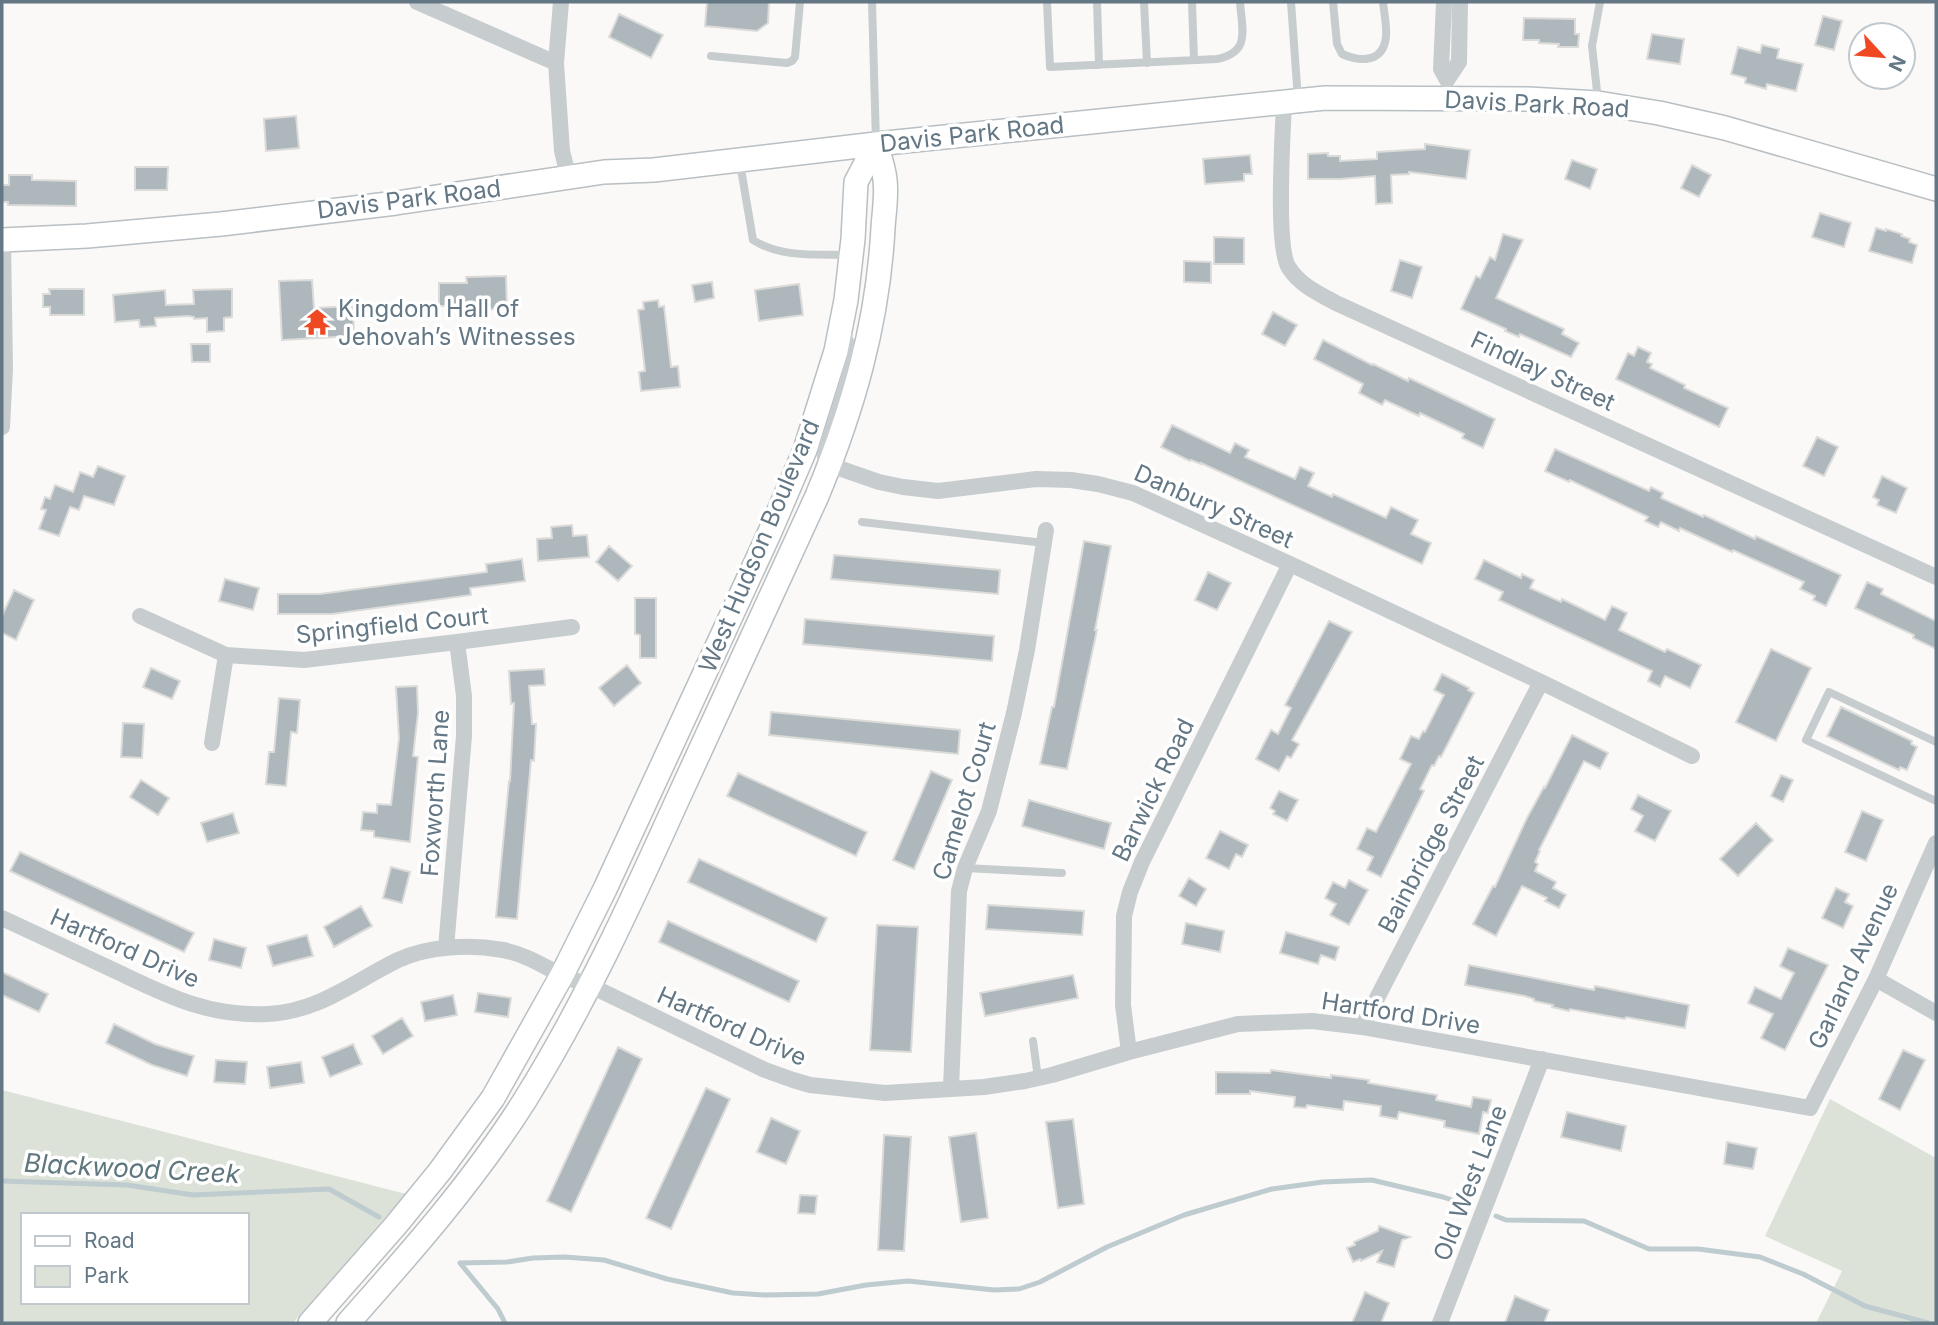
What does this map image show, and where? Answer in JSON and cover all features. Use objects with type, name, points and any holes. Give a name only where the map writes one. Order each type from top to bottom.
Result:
[{"type":"main road","name":"Davis Park Road","points":[[2,240],[87,236],[221,224],[396,203],[604,172],[654,170],[1291,101],[1448,89],[1528,99],[1598,103],[1660,113],[1725,128],[1936,189]]},
{"type":"main road","name":"West Hudson Boulevard","points":[[310,1323],[440,1171],[493,1098],[562,975],[610,880],[800,462],[836,351],[841,326],[851,255],[856,182],[876,144]]},
{"type":"main road","name":"West Hudson Boulevard","points":[[348,1323],[423,1239],[470,1180],[561,1041],[630,904],[830,465],[856,390],[877,292],[885,180],[876,144]]},
{"type":"street","points":[[417,2],[556,63]]},
{"type":"street","points":[[561,2],[556,63],[562,151],[569,179]]},
{"type":"street","points":[[1444,2],[1440,69],[1448,89]]},
{"type":"street","points":[[1448,89],[1459,62],[1460,2]]},
{"type":"street","name":"Findlay Street","points":[[1291,101],[1281,206],[1284,255],[1287,265],[1299,282],[1336,303],[1936,577]]},
{"type":"street","points":[[2,240],[5,369],[2,427]]},
{"type":"street","name":"Danbury Street","points":[[830,465],[879,482],[938,491],[1036,479],[1071,480],[1133,493],[1541,682],[1692,756]]},
{"type":"street","name":"Camelot Court","points":[[951,1088],[959,891],[965,868],[989,811],[1014,713],[1045,536]]},
{"type":"street","name":"Barwick Road","points":[[1129,1052],[1123,1005],[1123,943],[1124,916],[1130,892],[1142,862],[1290,564]]},
{"type":"street","name":"Springfield Court","points":[[140,617],[226,655],[304,660],[572,626]]},
{"type":"street","name":"Foxworth Lane","points":[[446,948],[464,736],[464,696],[457,642]]},
{"type":"street","points":[[212,743],[226,655]]},
{"type":"street","name":"Bainbridge Street","points":[[1362,1027],[1541,682]]},
{"type":"street","name":"Garland Avenue","points":[[1810,1108],[1875,979],[1936,843]]},
{"type":"street","name":"Hartford Drive","points":[[2,918],[176,999],[222,1012],[267,1014],[294,1011],[332,997],[399,960],[427,951],[446,948],[505,950],[537,961],[765,1070],[822,1087],[885,1093],[984,1087],[1038,1078],[1238,1024],[1312,1021],[1362,1027],[1810,1108]]},
{"type":"street","points":[[1875,979],[1936,1013]]},
{"type":"street","name":"Old West Lane","points":[[1440,1323],[1542,1059]]},
{"type":"lane","points":[[711,56],[788,63],[792,61],[795,57],[800,2]]},
{"type":"lane","points":[[872,2],[876,144]]},
{"type":"lane","points":[[1047,2],[1050,67],[1232,56],[1240,46],[1242,38],[1240,2]]},
{"type":"lane","points":[[1097,2],[1099,65]]},
{"type":"lane","points":[[1144,2],[1147,62]]},
{"type":"lane","points":[[1192,2],[1194,60]]},
{"type":"lane","points":[[1291,101],[1292,2]]},
{"type":"lane","points":[[1334,2],[1338,44],[1342,54],[1362,60],[1375,56],[1382,49],[1385,37],[1383,2]]},
{"type":"lane","points":[[1598,103],[1592,46],[1600,2]]},
{"type":"lane","points":[[740,160],[753,240],[765,248],[782,253],[851,255]]},
{"type":"lane","points":[[830,465],[821,457],[822,449],[841,391],[851,343],[841,326]]},
{"type":"lane","points":[[862,522],[1045,536]]},
{"type":"lane","points":[[1936,742],[1829,692],[1806,740],[1936,801]]},
{"type":"lane","points":[[965,868],[1062,873]]},
{"type":"lane","points":[[1032,1041],[1038,1078]]},
{"type":"green space","points":[[2,1090],[406,1194],[293,1323],[2,1323]]},
{"type":"green space","points":[[1830,1099],[1936,1158],[1936,1323],[1816,1323],[1842,1271],[1765,1236]]},
{"type":"building","points":[[707,2],[769,2],[768,23],[757,31],[705,26]]},
{"type":"building","points":[[619,14],[663,35],[651,58],[609,37]]},
{"type":"building","points":[[1823,16],[1842,21],[1834,50],[1815,45]]},
{"type":"building","points":[[1524,18],[1575,19],[1575,34],[1579,34],[1578,47],[1558,47],[1559,44],[1523,40]]},
{"type":"building","points":[[1652,34],[1684,39],[1680,64],[1647,59]]},
{"type":"building","points":[[1762,45],[1779,49],[1777,58],[1803,64],[1796,91],[1767,84],[1766,89],[1745,83],[1746,78],[1731,74],[1738,47],[1760,53]]},
{"type":"building","points":[[296,116],[299,148],[266,151],[264,119]]},
{"type":"building","points":[[1425,144],[1470,150],[1466,179],[1409,172],[1391,175],[1392,203],[1376,204],[1375,176],[1308,179],[1308,154],[1328,153],[1328,156],[1340,156],[1340,161],[1377,159],[1377,152],[1425,149]]},
{"type":"building","points":[[1250,155],[1252,174],[1244,174],[1244,181],[1205,184],[1203,159]]},
{"type":"building","points":[[1572,160],[1597,169],[1590,189],[1565,179]]},
{"type":"building","points":[[1692,165],[1711,175],[1699,197],[1681,188]]},
{"type":"building","points":[[135,167],[168,167],[167,190],[135,190]]},
{"type":"building","points":[[9,175],[32,175],[32,180],[76,181],[76,206],[8,205],[8,202],[2,202],[2,185],[9,185]]},
{"type":"building","points":[[1820,213],[1851,223],[1844,247],[1812,237]]},
{"type":"building","points":[[1876,228],[1902,234],[1901,236],[1910,239],[1909,242],[1917,245],[1912,263],[1869,251]]},
{"type":"building","points":[[1503,234],[1523,240],[1496,298],[1564,329],[1562,334],[1579,343],[1571,357],[1520,334],[1519,337],[1505,331],[1506,329],[1461,309],[1476,276],[1480,278],[1490,257],[1495,260]]},
{"type":"building","points":[[1214,237],[1244,238],[1244,264],[1214,264]]},
{"type":"building","points":[[1400,260],[1422,267],[1412,298],[1391,291]]},
{"type":"building","points":[[1184,261],[1211,262],[1211,283],[1184,282]]},
{"type":"building","points":[[506,276],[507,309],[465,310],[465,306],[439,306],[439,283],[467,283],[466,277]]},
{"type":"building","name":"Kingdom Hall of Jehovah’s Witnesses","points":[[312,280],[314,308],[353,306],[354,336],[282,340],[279,281]]},
{"type":"building","points":[[712,282],[714,298],[695,302],[692,285]]},
{"type":"building","points":[[799,284],[803,315],[759,321],[755,290]]},
{"type":"building","points":[[49,289],[84,289],[84,315],[50,315],[50,307],[43,307],[43,294],[50,294]]},
{"type":"building","points":[[232,289],[232,317],[224,318],[224,331],[207,332],[207,318],[194,319],[188,316],[155,318],[156,326],[140,327],[139,320],[115,322],[113,295],[165,290],[166,305],[194,304],[193,290]]},
{"type":"building","points":[[658,300],[659,307],[664,306],[671,367],[678,366],[680,387],[641,391],[639,372],[645,371],[638,310],[644,309],[643,302]]},
{"type":"building","points":[[1273,312],[1297,325],[1285,346],[1262,334]]},
{"type":"building","points":[[1323,340],[1372,365],[1408,381],[1409,378],[1495,419],[1483,448],[1462,438],[1464,434],[1420,413],[1419,416],[1385,400],[1382,405],[1359,393],[1363,384],[1314,359]]},
{"type":"building","points":[[191,344],[210,344],[210,362],[192,362]]},
{"type":"building","points":[[1638,347],[1651,353],[1647,362],[1652,364],[1650,368],[1685,385],[1684,388],[1728,408],[1719,427],[1616,379],[1628,353],[1634,356]]},
{"type":"building","points":[[1172,425],[1230,453],[1235,443],[1249,450],[1245,457],[1295,479],[1300,467],[1314,473],[1308,486],[1386,518],[1391,507],[1418,520],[1411,534],[1431,543],[1422,564],[1161,447]]},
{"type":"building","points":[[1817,437],[1838,447],[1824,476],[1803,466]]},
{"type":"building","points":[[1555,449],[1649,491],[1651,487],[1663,493],[1661,498],[1755,539],[1756,536],[1841,575],[1826,606],[1813,600],[1815,596],[1800,589],[1804,582],[1680,528],[1679,531],[1661,522],[1658,527],[1645,521],[1648,517],[1545,471]]},
{"type":"building","points":[[98,466],[125,476],[114,505],[84,496],[79,510],[70,507],[59,536],[39,529],[46,510],[41,509],[45,497],[50,499],[55,485],[73,492],[80,472],[93,477]]},
{"type":"building","points":[[1882,476],[1907,488],[1896,513],[1877,505],[1879,500],[1873,497]]},
{"type":"building","points":[[572,525],[573,536],[587,535],[589,557],[538,561],[537,539],[552,538],[551,527]]},
{"type":"building","points":[[1084,541],[1111,546],[1097,630],[1067,769],[1040,764],[1054,707]]},
{"type":"building","points":[[609,546],[632,566],[618,581],[596,562]]},
{"type":"building","points":[[834,555],[1000,570],[998,594],[831,579]]},
{"type":"building","points":[[522,559],[525,581],[470,588],[471,595],[332,614],[278,614],[278,594],[320,594],[487,572],[486,564]]},
{"type":"building","points":[[1484,560],[1521,578],[1522,574],[1534,580],[1530,588],[1561,602],[1562,599],[1605,620],[1612,606],[1627,613],[1619,630],[1665,652],[1667,649],[1701,665],[1690,688],[1665,676],[1660,687],[1648,681],[1652,671],[1499,600],[1503,592],[1475,579]]},
{"type":"building","points":[[1208,572],[1231,583],[1217,610],[1195,600]]},
{"type":"building","points":[[225,579],[259,588],[253,610],[219,601]]},
{"type":"building","points":[[1867,582],[1883,589],[1881,594],[1936,621],[1936,649],[1913,638],[1914,635],[1855,608]]},
{"type":"building","points":[[14,590],[34,600],[16,640],[2,633],[2,616]]},
{"type":"building","points":[[635,598],[656,598],[656,658],[640,658],[640,635],[635,634]]},
{"type":"building","points":[[805,619],[994,636],[992,661],[803,644]]},
{"type":"building","points":[[1329,621],[1352,632],[1292,740],[1299,744],[1291,758],[1287,756],[1279,771],[1256,759],[1271,730],[1278,734],[1291,708],[1285,705]]},
{"type":"building","points":[[1771,649],[1811,668],[1776,741],[1736,722]]},
{"type":"building","points":[[627,665],[641,683],[614,706],[599,688]]},
{"type":"building","points":[[151,668],[180,681],[172,699],[143,687]]},
{"type":"building","points":[[544,669],[545,685],[529,686],[532,724],[536,724],[517,919],[496,917],[510,781],[514,703],[511,704],[509,671]]},
{"type":"building","points":[[1442,674],[1474,693],[1441,757],[1432,765],[1420,789],[1424,791],[1381,877],[1367,870],[1373,857],[1357,849],[1367,828],[1376,832],[1411,764],[1400,759],[1411,736],[1419,739],[1423,731],[1425,732],[1444,695],[1434,690]]},
{"type":"building","points":[[417,686],[418,713],[413,756],[418,757],[410,842],[374,837],[374,831],[361,830],[363,812],[377,813],[377,804],[391,805],[399,738],[396,687]]},
{"type":"building","points":[[279,698],[300,700],[297,733],[291,732],[286,786],[266,784],[269,752],[274,752]]},
{"type":"building","points":[[1841,707],[1912,741],[1911,744],[1917,747],[1907,770],[1900,767],[1899,770],[1827,736]]},
{"type":"building","points":[[771,712],[960,730],[958,754],[769,735]]},
{"type":"building","points":[[123,723],[144,724],[142,758],[121,757]]},
{"type":"building","points":[[1572,735],[1608,753],[1600,769],[1584,761],[1535,862],[1538,864],[1535,871],[1556,882],[1553,888],[1566,895],[1559,908],[1545,901],[1547,898],[1522,886],[1496,936],[1473,924],[1493,886],[1495,887],[1527,818]]},
{"type":"building","points":[[931,771],[952,780],[914,869],[893,860]]},
{"type":"building","points":[[738,773],[867,832],[856,856],[727,796]]},
{"type":"building","points":[[1781,775],[1793,780],[1783,802],[1771,796]]},
{"type":"building","points":[[141,780],[169,798],[158,815],[130,797]]},
{"type":"building","points":[[1279,791],[1298,800],[1287,821],[1273,814],[1275,811],[1270,808]]},
{"type":"building","points":[[1638,795],[1671,811],[1655,841],[1635,831],[1643,816],[1631,809]]},
{"type":"building","points":[[1029,800],[1111,823],[1104,849],[1022,826]]},
{"type":"building","points":[[1862,811],[1883,820],[1866,861],[1845,852]]},
{"type":"building","points":[[233,813],[239,833],[207,842],[201,823]]},
{"type":"building","points":[[1756,823],[1773,840],[1738,876],[1720,859]]},
{"type":"building","points":[[1220,831],[1248,845],[1242,857],[1236,854],[1229,869],[1206,858]]},
{"type":"building","points":[[20,852],[194,933],[184,952],[10,871]]},
{"type":"building","points":[[699,859],[827,918],[816,942],[688,882]]},
{"type":"building","points":[[391,867],[410,872],[402,903],[383,898]]},
{"type":"building","points":[[1189,878],[1206,889],[1196,906],[1179,896]]},
{"type":"building","points":[[1349,880],[1368,890],[1349,925],[1330,915],[1336,904],[1325,898],[1333,882],[1345,888]]},
{"type":"building","points":[[1836,888],[1849,894],[1845,902],[1853,906],[1843,928],[1822,918]]},
{"type":"building","points":[[988,905],[1084,911],[1082,935],[986,929]]},
{"type":"building","points":[[361,906],[372,926],[334,947],[324,927]]},
{"type":"building","points":[[668,921],[799,981],[789,1002],[659,942]]},
{"type":"building","points":[[1186,923],[1224,931],[1220,952],[1182,944]]},
{"type":"building","points":[[877,925],[918,927],[911,1052],[870,1050]]},
{"type":"building","points":[[1286,932],[1339,947],[1335,960],[1321,955],[1318,964],[1280,953]]},
{"type":"building","points":[[307,935],[313,956],[273,966],[267,946]]},
{"type":"building","points":[[214,939],[246,948],[241,968],[209,960]]},
{"type":"building","points":[[1788,948],[1828,965],[1785,1050],[1761,1038],[1773,1014],[1748,1003],[1755,987],[1781,999],[1794,973],[1780,966]]},
{"type":"building","points":[[1469,965],[1594,990],[1595,986],[1689,1005],[1685,1028],[1626,1017],[1569,1011],[1525,996],[1465,985]]},
{"type":"building","points":[[2,972],[48,994],[39,1012],[2,995]]},
{"type":"building","points":[[1073,975],[1078,998],[985,1016],[980,993]]},
{"type":"building","points":[[478,993],[511,998],[508,1017],[475,1012]]},
{"type":"building","points":[[453,995],[457,1015],[425,1021],[421,1002]]},
{"type":"building","points":[[402,1018],[413,1036],[383,1054],[372,1036]]},
{"type":"building","points":[[114,1024],[155,1044],[194,1056],[187,1076],[152,1065],[106,1043]]},
{"type":"building","points":[[353,1044],[362,1064],[330,1077],[322,1057]]},
{"type":"building","points":[[618,1047],[642,1059],[571,1212],[547,1201]]},
{"type":"building","points":[[1903,1050],[1925,1060],[1900,1110],[1879,1099]]},
{"type":"building","points":[[216,1060],[247,1062],[245,1084],[214,1082]]},
{"type":"building","points":[[301,1062],[304,1083],[270,1088],[267,1067]]},
{"type":"building","points":[[1271,1070],[1369,1080],[1368,1083],[1437,1095],[1436,1100],[1471,1107],[1473,1097],[1491,1100],[1488,1113],[1483,1112],[1479,1134],[1444,1127],[1445,1121],[1399,1112],[1397,1119],[1380,1116],[1381,1106],[1344,1101],[1343,1110],[1307,1105],[1306,1108],[1294,1107],[1295,1097],[1250,1091],[1250,1094],[1216,1094],[1216,1072],[1270,1073]]},
{"type":"building","points":[[706,1088],[730,1099],[671,1229],[646,1218]]},
{"type":"building","points":[[1567,1112],[1626,1126],[1621,1151],[1561,1137]]},
{"type":"building","points":[[771,1118],[800,1131],[786,1164],[757,1152]]},
{"type":"building","points":[[1073,1119],[1084,1204],[1058,1208],[1046,1122]]},
{"type":"building","points":[[976,1133],[988,1218],[961,1222],[949,1137]]},
{"type":"building","points":[[884,1135],[911,1137],[904,1251],[878,1250]]},
{"type":"building","points":[[1727,1142],[1757,1148],[1753,1169],[1724,1164]]},
{"type":"building","points":[[800,1195],[817,1196],[815,1214],[798,1213]]},
{"type":"building","points":[[1379,1226],[1410,1237],[1402,1240],[1394,1267],[1377,1262],[1382,1251],[1353,1262],[1347,1248],[1378,1231]]},
{"type":"building","points":[[1365,1292],[1389,1303],[1381,1323],[1352,1323]]},
{"type":"building","points":[[1515,1296],[1549,1310],[1544,1323],[1505,1323]]},
{"type":"waterway","name":"Blackwood Creek","points":[[460,1263],[565,1257],[604,1260],[667,1279],[733,1293],[765,1295],[818,1294],[908,1281],[994,1290],[1019,1289],[1040,1282],[1107,1247],[1184,1215],[1272,1189],[1323,1182],[1372,1180],[1470,1206]]},
{"type":"waterway","name":"Blackwood Creek","points":[[2,1181],[127,1185],[193,1195],[329,1189],[379,1217]]},
{"type":"waterway","name":"Blackwood Creek","points":[[1496,1216],[1506,1220],[1584,1221],[1649,1249],[1698,1249],[1760,1257],[1803,1274],[1865,1306],[1928,1323]]},
{"type":"waterway","points":[[460,1263],[498,1309],[505,1323]]},
{"type":"place","name":"Kingdom Hall of Jehovah’s Witnesses","points":[[317,322]]}]
